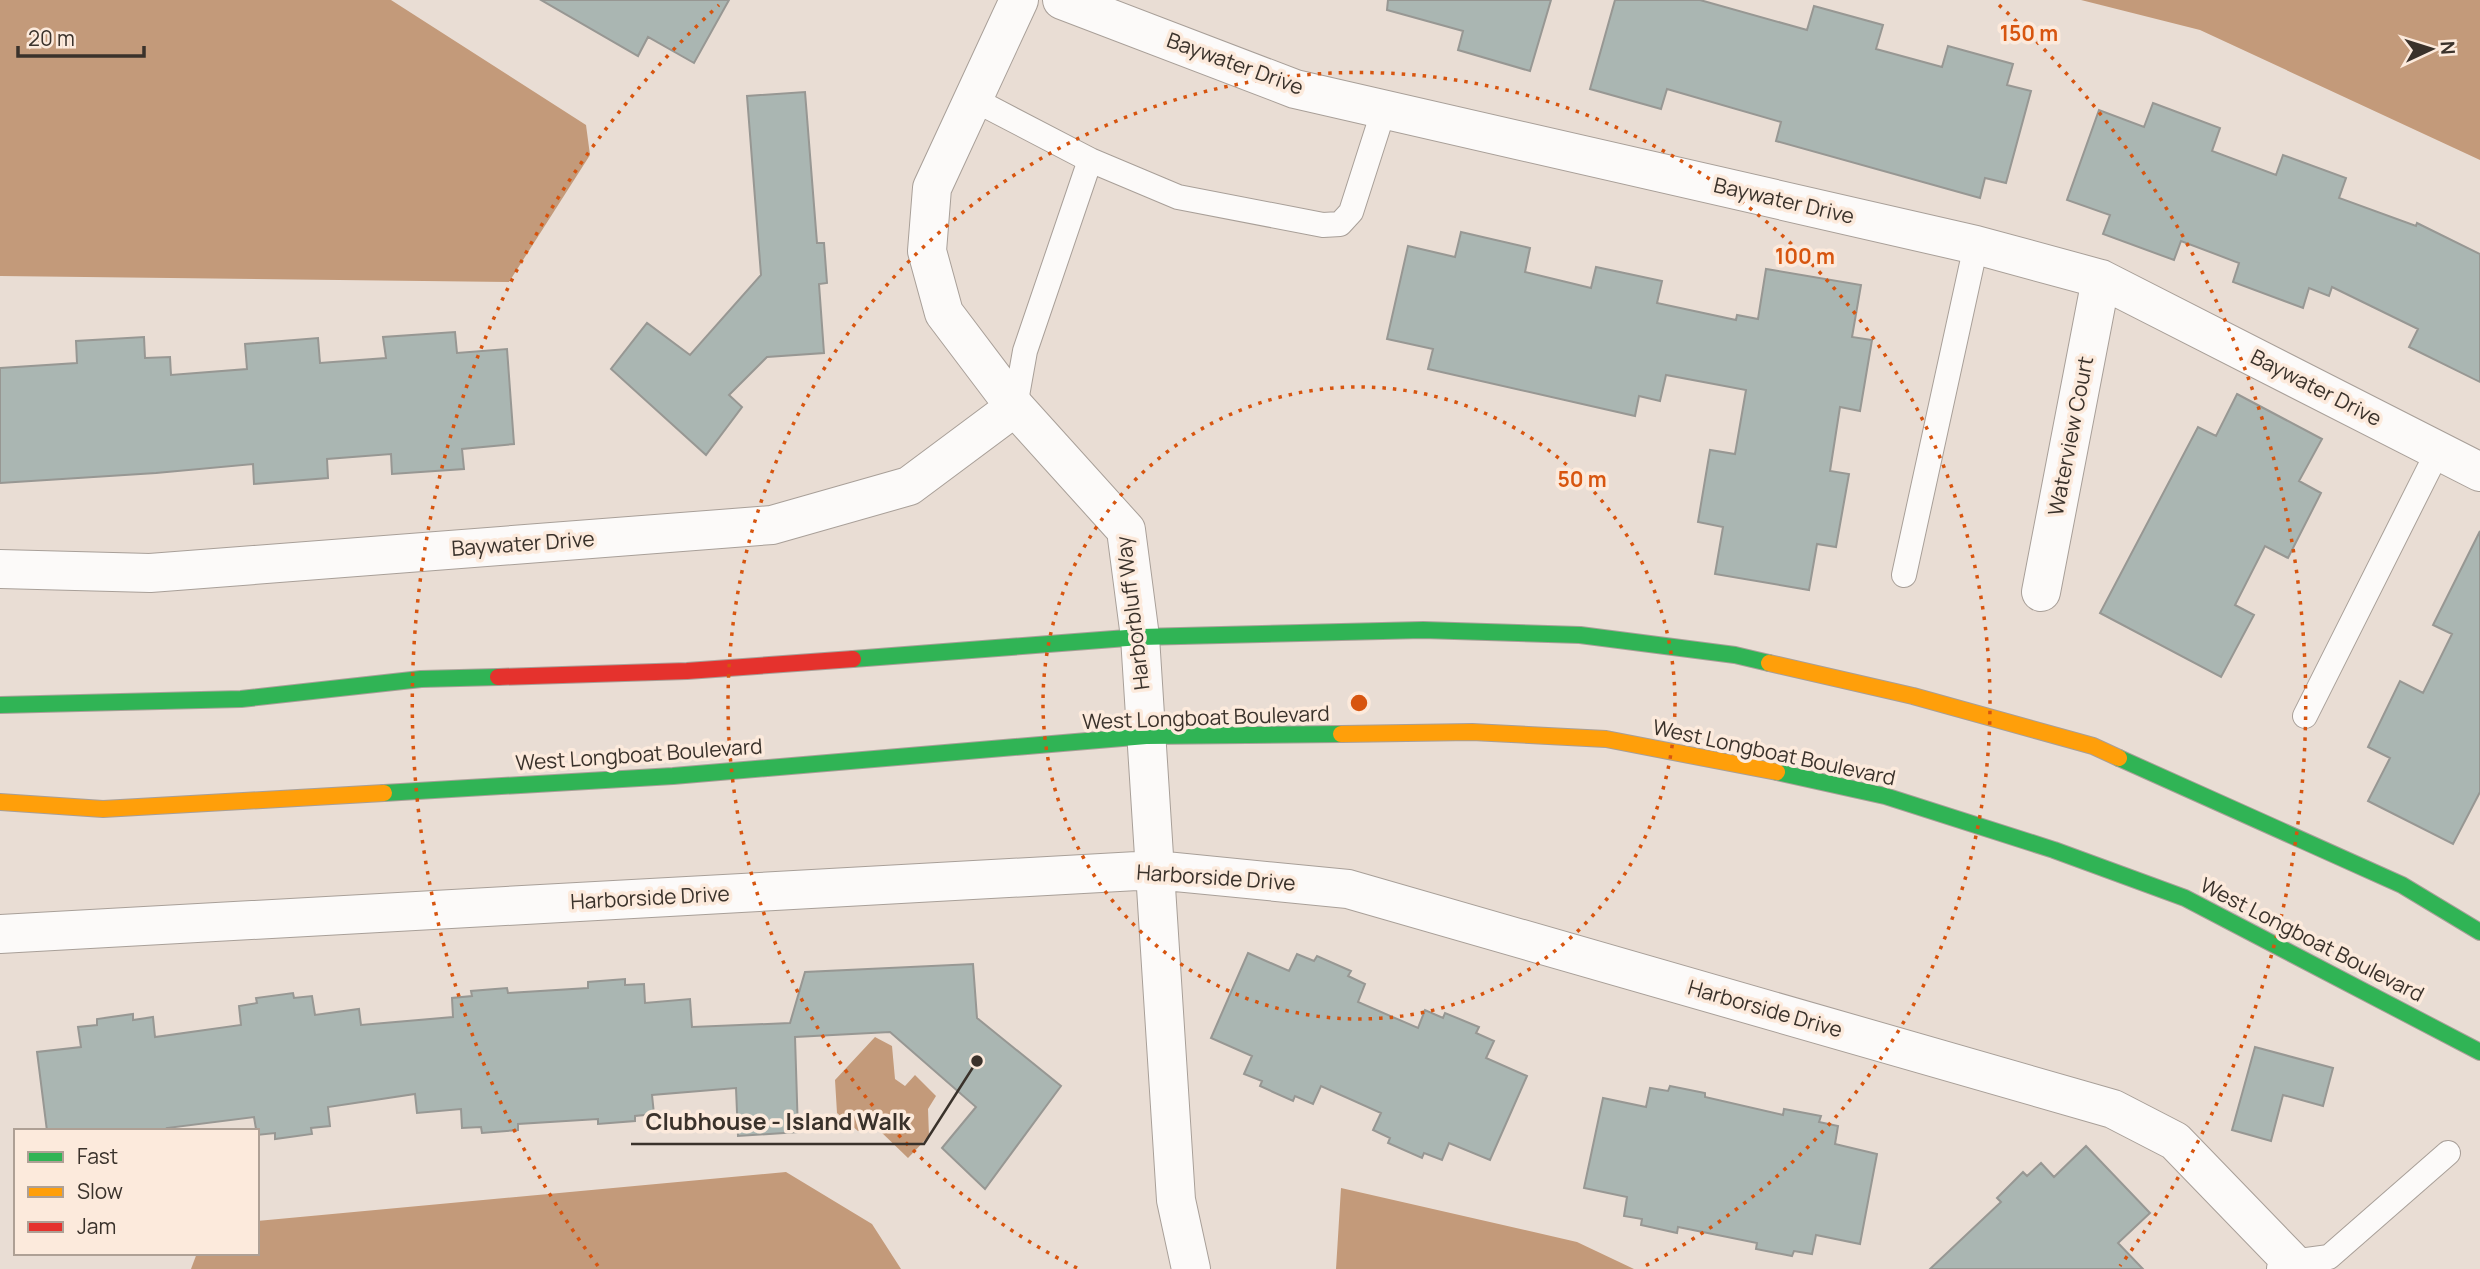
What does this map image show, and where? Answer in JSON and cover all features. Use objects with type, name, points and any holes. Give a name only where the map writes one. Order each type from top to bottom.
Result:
[{"type":"street","name":"Harborbluff Way","points":[[1019,0],[932,188],[927,251],[944,313],[1015,407],[1126,530],[1140,637],[1176,1200],[1191,1269]]},
{"type":"street","name":"Baywater Drive","points":[[1062,0],[1295,89],[1976,244],[2101,279],[2480,472]]},
{"type":"street","name":"Waterview Court","points":[[2041,592],[2101,279]]},
{"type":"street","name":"Baywater Drive","points":[[0,569],[150,573],[772,525],[908,486],[1015,407]]},
{"type":"street","points":[[0,705],[241,699],[421,679],[687,671],[1140,637],[1423,631],[1580,635],[1735,655],[1913,696],[2093,746],[2402,885],[2480,932]]},
{"type":"street","name":"West Longboat Boulevard","points":[[0,802],[103,809],[322,797],[673,776],[1146,736],[1472,732],[1606,739],[1744,765],[1885,796],[2054,850],[2185,898],[2480,1052]]},
{"type":"street","name":"Harborside Drive","points":[[0,934],[1155,870],[1348,889],[2113,1109],[2175,1140],[2289,1266]]},
{"type":"lane","points":[[973,99],[1090,160],[1178,197],[1323,225],[1340,224],[1352,212],[1384,109]]},
{"type":"lane","points":[[1015,407],[1025,351],[1090,160]]},
{"type":"lane","points":[[1904,575],[1976,244]]},
{"type":"lane","points":[[2305,716],[2439,449]]},
{"type":"lane","points":[[2289,1266],[2329,1257],[2448,1153]]},
{"type":"shaded area","points":[[0,0],[391,0],[586,125],[590,155],[509,282],[0,276]]},
{"type":"shaded area","points":[[2081,0],[2480,0],[2480,160],[2200,30]]},
{"type":"shaded area","points":[[875,1037],[892,1046],[895,1079],[905,1086],[915,1075],[936,1096],[928,1109],[929,1136],[908,1158],[879,1130],[858,1131],[837,1113],[835,1080]]},
{"type":"shaded area","points":[[786,1172],[872,1224],[901,1269],[191,1269],[196,1255],[259,1255],[259,1221]]},
{"type":"shaded area","points":[[1341,1188],[1577,1242],[1634,1269],[1336,1269]]},
{"type":"building","points":[[541,0],[729,0],[694,63],[648,37],[638,56]]},
{"type":"building","points":[[1388,0],[1551,0],[1530,71],[1458,50],[1463,31],[1387,10]]},
{"type":"building","points":[[1615,0],[1700,0],[1807,30],[1814,6],[1883,25],[1876,49],[1942,67],[1948,46],[2013,64],[2007,85],[2031,91],[2006,183],[1985,178],[1980,198],[1776,141],[1781,122],[1667,89],[1661,109],[1590,89]]},
{"type":"building","points":[[805,92],[817,243],[824,243],[827,283],[819,284],[824,353],[767,357],[729,395],[742,407],[706,455],[611,369],[647,323],[690,355],[761,275],[747,96]]},
{"type":"building","points":[[2153,103],[2220,128],[2212,151],[2276,175],[2283,155],[2346,178],[2339,198],[2416,226],[2417,223],[2480,254],[2480,382],[2409,347],[2418,329],[2332,287],[2329,296],[2309,288],[2303,308],[2233,282],[2239,263],[2181,241],[2174,260],[2103,234],[2110,215],[2067,200],[2099,110],[2144,127]]},
{"type":"building","points":[[1461,232],[1530,248],[1525,272],[1591,288],[1596,267],[1662,281],[1657,303],[1736,320],[1737,315],[1758,319],[1766,269],[1861,285],[1852,337],[1872,340],[1860,411],[1840,407],[1830,471],[1849,474],[1836,547],[1817,544],[1809,590],[1715,574],[1723,527],[1698,522],[1710,450],[1735,454],[1746,390],[1666,375],[1660,401],[1639,396],[1635,416],[1428,369],[1433,349],[1387,339],[1408,246],[1455,257]]},
{"type":"building","points":[[455,332],[457,353],[507,349],[514,444],[462,449],[464,469],[392,474],[391,454],[327,459],[328,478],[254,484],[253,464],[0,483],[0,368],[77,363],[76,341],[144,337],[145,358],[170,357],[171,375],[247,369],[245,344],[318,338],[320,363],[386,358],[383,337]]},
{"type":"building","points":[[2237,394],[2322,439],[2299,481],[2321,493],[2288,558],[2265,546],[2235,605],[2254,615],[2221,677],[2100,613],[2198,427],[2216,436]]},
{"type":"building","points":[[2480,531],[2480,792],[2453,844],[2368,801],[2390,758],[2368,747],[2400,681],[2423,693],[2452,634],[2433,625]]},
{"type":"building","points":[[1248,953],[1289,971],[1297,954],[1314,961],[1317,956],[1351,971],[1348,976],[1365,984],[1358,1002],[1418,1028],[1425,1010],[1443,1018],[1445,1013],[1479,1027],[1476,1033],[1494,1041],[1486,1058],[1527,1076],[1490,1160],[1449,1143],[1442,1160],[1424,1153],[1422,1158],[1388,1143],[1390,1138],[1373,1130],[1381,1113],[1321,1086],[1313,1104],[1295,1096],[1293,1101],[1260,1086],[1262,1081],[1244,1074],[1252,1056],[1211,1038]]},
{"type":"building","points":[[973,964],[977,1018],[1061,1086],[985,1189],[942,1148],[976,1107],[890,1032],[795,1037],[798,1132],[738,1136],[736,1088],[652,1095],[654,1114],[635,1116],[635,1121],[598,1124],[598,1119],[518,1124],[518,1130],[482,1133],[481,1127],[462,1128],[461,1109],[417,1113],[415,1094],[328,1107],[330,1126],[311,1128],[312,1134],[275,1139],[275,1133],[259,1135],[254,1117],[167,1129],[47,1129],[37,1052],[81,1047],[78,1027],[97,1025],[97,1019],[133,1014],[133,1020],[153,1017],[155,1037],[241,1025],[239,1006],[257,1003],[256,998],[293,993],[294,998],[312,996],[315,1015],[359,1009],[361,1025],[453,1017],[452,998],[472,996],[471,991],[507,988],[508,993],[588,988],[588,982],[625,979],[625,985],[644,984],[645,1003],[690,999],[692,1027],[790,1023],[805,972]]},
{"type":"building","points":[[2255,1047],[2333,1068],[2323,1106],[2283,1095],[2271,1141],[2232,1130]]},
{"type":"building","points":[[1670,1086],[1783,1115],[1784,1109],[1821,1116],[1819,1122],[1838,1126],[1835,1144],[1877,1154],[1860,1244],[1816,1235],[1812,1254],[1794,1251],[1792,1256],[1756,1249],[1757,1243],[1678,1227],[1677,1233],[1641,1225],[1642,1219],[1624,1216],[1627,1197],[1584,1188],[1603,1098],[1646,1107],[1650,1088],[1668,1091]]},
{"type":"building","points":[[2086,1146],[2150,1213],[2118,1243],[2143,1269],[1930,1269],[2001,1202],[1997,1198],[2023,1172],[2027,1176],[2041,1163],[2054,1177]]},
{"type":"traffic: fast","points":[[853,659],[1140,637],[1423,630],[1580,635],[1735,655],[1769,663]]},
{"type":"traffic: fast","points":[[0,705],[241,699],[421,679],[498,677]]},
{"type":"traffic: fast","points":[[384,793],[673,776],[1146,736],[1341,734]]},
{"type":"traffic: fast","points":[[2119,758],[2402,885],[2480,932]]},
{"type":"traffic: fast","points":[[1777,772],[1885,796],[2054,850],[2185,898],[2480,1052]]},
{"type":"traffic: slow","points":[[1769,663],[1913,696],[2093,746],[2119,758]]},
{"type":"traffic: slow","points":[[1341,734],[1472,732],[1606,739],[1777,772]]},
{"type":"traffic: slow","points":[[0,802],[103,809],[384,793]]},
{"type":"traffic: jam","points":[[498,677],[687,671],[853,659]]},
{"type":"place","name":"Clubhouse - Island Walk","points":[[977,1061]]}]
